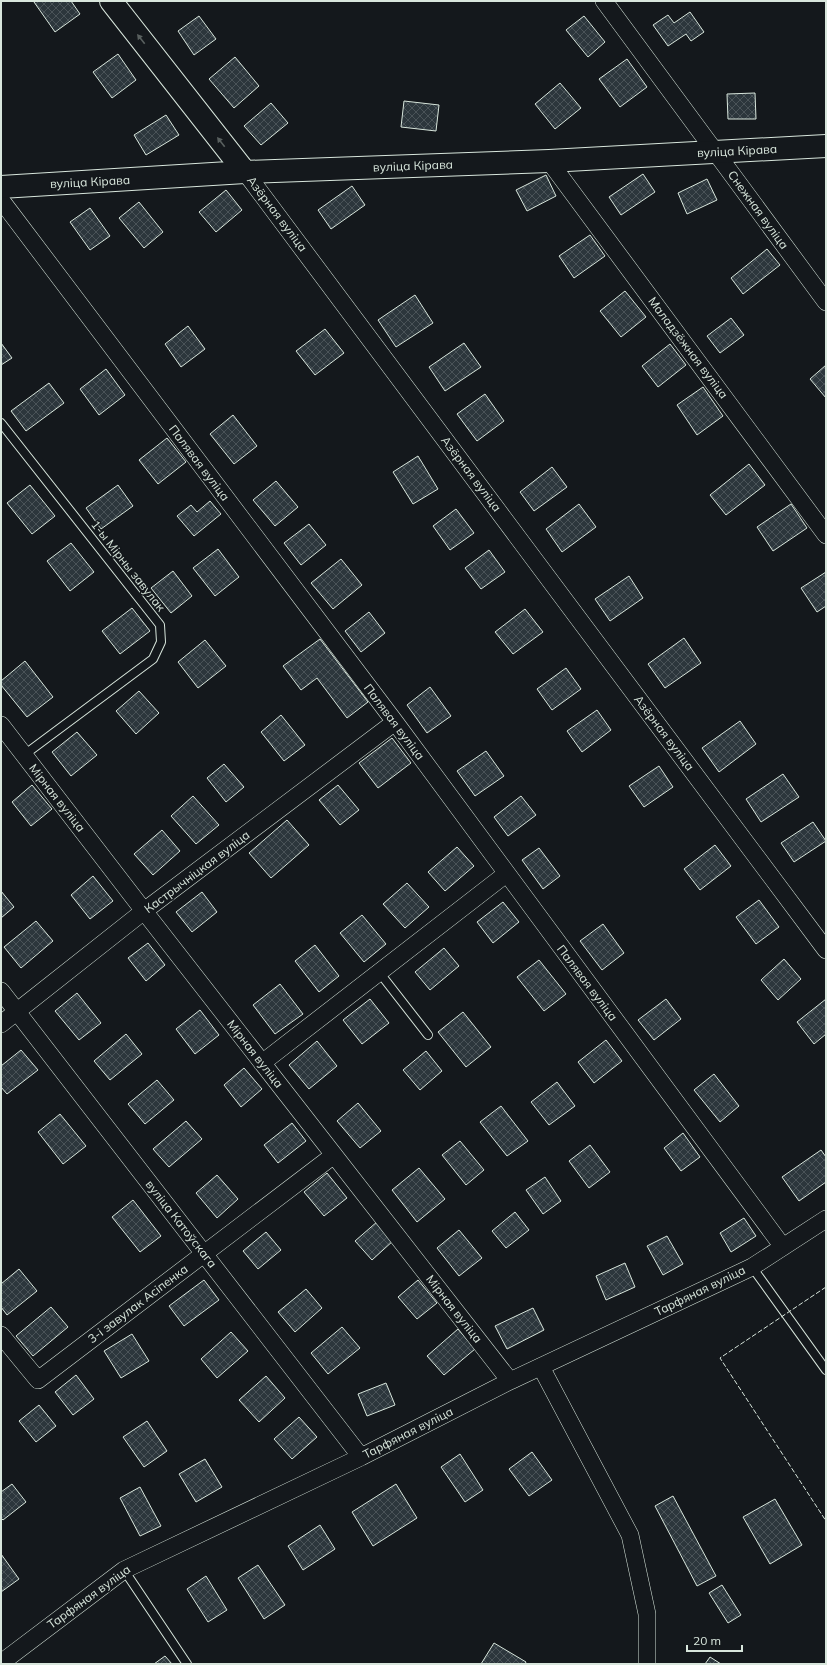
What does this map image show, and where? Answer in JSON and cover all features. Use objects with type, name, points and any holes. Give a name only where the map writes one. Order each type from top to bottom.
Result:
[{"type":"main road","name":"Азёрная вуліца","points":[[111,1],[246,172]]},
{"type":"main road","name":"вуліца Кірава","points":[[1,187],[246,172],[549,161],[826,146]]},
{"type":"street","name":"Снежная вуліца","points":[[604,1],[716,151],[772,231],[826,302]]},
{"type":"street","name":"Маладзёжная вуліца","points":[[549,161],[826,535]]},
{"type":"street","name":"Азёрная вуліца","points":[[246,172],[826,950]]},
{"type":"street","name":"Палявая вуліца","points":[[1,200],[395,722],[506,874],[784,1247]]},
{"type":"street","name":"Кастрычніцкая вуліца","points":[[1,1024],[144,911],[395,722]]},
{"type":"street","name":"Мірная вуліца","points":[[1,725],[510,1381]]},
{"type":"street","points":[[262,1063],[506,874]]},
{"type":"street","name":"вуліца Катоўскага","points":[[1,991],[361,1457]]},
{"type":"street","name":"3-і завулак Асіпенка","points":[[1,1335],[38,1380],[334,1155]]},
{"type":"street","name":"Тарфяная вуліца","points":[[1,1663],[124,1570],[361,1457],[510,1381],[752,1267],[826,1219]]},
{"type":"street","points":[[541,1367],[630,1535],[647,1614],[646,1664]]},
{"type":"lane","name":"1-ы Мірны завулак","points":[[1,423],[160,625],[161,637],[161,642],[153,659],[24,755]]},
{"type":"lane","points":[[379,972],[428,1035]]},
{"type":"lane","points":[[752,1267],[826,1370]]},
{"type":"lane","points":[[124,1570],[187,1664]]},
{"type":"building","points":[[71,1],[80,14],[55,32],[34,2]]},
{"type":"building","points":[[690,12],[704,32],[691,41],[686,34],[668,46],[653,25],[668,15],[674,23]]},
{"type":"building","points":[[199,16],[216,39],[194,55],[178,31]]},
{"type":"building","points":[[584,16],[605,42],[588,57],[566,30]]},
{"type":"building","points":[[118,54],[136,80],[112,98],[93,72]]},
{"type":"building","points":[[235,57],[259,86],[234,108],[209,79]]},
{"type":"building","points":[[627,59],[647,87],[620,107],[599,79]]},
{"type":"building","points":[[560,83],[581,108],[555,129],[535,104]]},
{"type":"building","points":[[755,93],[756,119],[728,119],[727,94]]},
{"type":"building","points":[[404,101],[439,105],[436,131],[401,127]]},
{"type":"building","points":[[271,103],[288,123],[261,145],[244,126]]},
{"type":"building","points":[[166,115],[179,135],[146,155],[134,135]]},
{"type":"building","points":[[643,174],[655,192],[621,215],[609,197]]},
{"type":"building","points":[[546,175],[556,196],[527,211],[516,190]]},
{"type":"building","points":[[707,179],[717,200],[687,214],[678,193]]},
{"type":"building","points":[[352,186],[365,205],[331,229],[318,210]]},
{"type":"building","points":[[226,190],[242,210],[216,232],[199,212]]},
{"type":"building","points":[[139,202],[163,232],[144,248],[119,218]]},
{"type":"building","points":[[90,208],[110,236],[90,250],[70,222]]},
{"type":"building","points":[[590,235],[605,256],[574,278],[559,256]]},
{"type":"building","points":[[767,249],[780,265],[743,294],[731,278]]},
{"type":"building","points":[[625,291],[646,317],[621,337],[600,311]]},
{"type":"building","points":[[415,295],[433,323],[396,347],[378,320]]},
{"type":"building","points":[[731,318],[744,335],[720,353],[707,336]]},
{"type":"building","points":[[188,326],[205,349],[181,367],[165,344]]},
{"type":"building","points":[[325,329],[344,353],[315,375],[296,351]]},
{"type":"building","points":[[1,343],[12,358],[1,365]]},
{"type":"building","points":[[464,343],[481,367],[445,391],[429,367]]},
{"type":"building","points":[[670,344],[686,365],[658,387],[642,366]]},
{"type":"building","points":[[826,365],[826,398],[810,379]]},
{"type":"building","points":[[106,369],[125,395],[99,415],[80,389]]},
{"type":"building","points":[[49,383],[64,403],[26,431],[11,411]]},
{"type":"building","points":[[703,387],[723,416],[697,435],[677,405]]},
{"type":"building","points":[[485,394],[504,421],[477,441],[457,414]]},
{"type":"building","points":[[233,415],[257,446],[234,464],[210,434]]},
{"type":"building","points":[[167,438],[186,462],[158,484],[139,460]]},
{"type":"building","points":[[418,456],[438,489],[413,504],[393,472]]},
{"type":"building","points":[[749,464],[765,485],[726,515],[710,495]]},
{"type":"building","points":[[552,467],[567,487],[534,511],[520,492]]},
{"type":"building","points":[[276,481],[298,507],[275,526],[253,500]]},
{"type":"building","points":[[30,485],[55,516],[32,534],[7,503]]},
{"type":"building","points":[[118,485],[133,506],[101,529],[86,508]]},
{"type":"building","points":[[210,501],[221,514],[194,536],[177,516],[191,505],[197,512]]},
{"type":"building","points":[[579,504],[596,527],[562,552],[546,529]]},
{"type":"building","points":[[791,504],[807,528],[773,551],[757,527]]},
{"type":"building","points":[[456,509],[474,533],[450,550],[433,526]]},
{"type":"building","points":[[309,524],[326,545],[301,565],[284,543]]},
{"type":"building","points":[[71,543],[94,572],[70,591],[47,561]]},
{"type":"building","points":[[218,549],[239,577],[215,596],[193,568]]},
{"type":"building","points":[[489,550],[505,572],[481,589],[465,568]]},
{"type":"building","points":[[341,559],[362,585],[333,609],[311,583]]},
{"type":"building","points":[[173,571],[192,596],[171,613],[151,588]]},
{"type":"building","points":[[826,572],[826,606],[817,612],[801,588]]},
{"type":"building","points":[[629,576],[643,598],[610,621],[595,599]]},
{"type":"building","points":[[132,608],[150,631],[120,654],[102,631]]},
{"type":"building","points":[[525,609],[543,632],[513,654],[495,632]]},
{"type":"building","points":[[369,612],[385,633],[361,652],[345,631]]},
{"type":"building","points":[[684,638],[701,663],[665,688],[648,664]]},
{"type":"building","points":[[320,639],[368,702],[347,718],[317,678],[301,690],[283,666]]},
{"type":"building","points":[[205,640],[226,666],[198,688],[178,662]]},
{"type":"building","points":[[25,661],[53,697],[27,717],[1,685],[1,681]]},
{"type":"building","points":[[566,668],[581,689],[552,710],[537,689]]},
{"type":"building","points":[[430,687],[451,716],[427,733],[407,705]]},
{"type":"building","points":[[139,691],[159,713],[136,734],[116,711]]},
{"type":"building","points":[[597,710],[611,730],[582,752],[567,731]]},
{"type":"building","points":[[281,715],[305,745],[284,761],[261,732]]},
{"type":"building","points":[[740,721],[756,744],[719,772],[702,748]]},
{"type":"building","points":[[77,732],[97,755],[71,776],[52,752]]},
{"type":"building","points":[[392,738],[411,763],[378,788],[359,763]]},
{"type":"building","points":[[486,751],[504,776],[475,796],[457,771]]},
{"type":"building","points":[[224,764],[244,787],[226,802],[207,778]]},
{"type":"building","points":[[659,766],[673,787],[644,807],[629,786]]},
{"type":"building","points":[[783,774],[799,797],[761,822],[746,799]]},
{"type":"building","points":[[32,785],[52,809],[31,826],[12,802]]},
{"type":"building","points":[[338,785],[359,810],[340,825],[319,800]]},
{"type":"building","points":[[193,796],[219,825],[196,844],[171,816]]},
{"type":"building","points":[[521,796],[536,815],[508,836],[494,817]]},
{"type":"building","points":[[287,820],[309,845],[271,878],[249,853]]},
{"type":"building","points":[[813,822],[826,841],[794,862],[781,843]]},
{"type":"building","points":[[162,830],[180,851],[153,875],[134,854]]},
{"type":"building","points":[[715,845],[731,866],[700,890],[684,869]]},
{"type":"building","points":[[457,847],[474,866],[445,891],[428,872]]},
{"type":"building","points":[[539,848],[560,876],[543,889],[522,860]]},
{"type":"building","points":[[93,876],[113,901],[90,919],[71,895]]},
{"type":"building","points":[[407,883],[429,907],[405,928],[383,904]]},
{"type":"building","points":[[1,891],[14,907],[1,918]]},
{"type":"building","points":[[202,892],[217,912],[192,932],[176,912]]},
{"type":"building","points":[[759,900],[779,927],[756,944],[736,917]]},
{"type":"building","points":[[503,902],[519,922],[493,943],[477,922]]},
{"type":"building","points":[[362,915],[386,944],[364,962],[340,933]]},
{"type":"building","points":[[36,921],[53,941],[21,968],[4,947]]},
{"type":"building","points":[[603,924],[624,953],[602,970],[580,941]]},
{"type":"building","points":[[148,943],[165,965],[146,981],[128,958]]},
{"type":"building","points":[[315,945],[339,976],[319,992],[295,961]]},
{"type":"building","points":[[444,948],[459,966],[430,990],[415,972]]},
{"type":"building","points":[[784,959],[801,979],[778,1000],[761,980]]},
{"type":"building","points":[[539,960],[566,994],[544,1011],[517,977]]},
{"type":"building","points":[[280,984],[303,1014],[275,1034],[253,1005]]},
{"type":"building","points":[[77,993],[101,1023],[79,1040],[55,1011]]},
{"type":"building","points":[[370,999],[389,1023],[362,1044],[343,1020]]},
{"type":"building","points":[[666,999],[681,1019],[654,1040],[638,1020]]},
{"type":"building","points":[[826,999],[826,1034],[814,1044],[797,1022]]},
{"type":"building","points":[[200,1010],[219,1035],[195,1054],[176,1029]]},
{"type":"building","points":[[463,1012],[491,1047],[466,1067],[438,1032]]},
{"type":"building","points":[[126,1034],[142,1054],[110,1080],[94,1061]]},
{"type":"building","points":[[606,1040],[622,1061],[594,1083],[578,1062]]},
{"type":"building","points":[[317,1041],[337,1066],[309,1089],[289,1065]]},
{"type":"building","points":[[21,1050],[38,1070],[7,1094],[1,1087],[1,1066]]},
{"type":"building","points":[[426,1051],[442,1071],[420,1090],[403,1070]]},
{"type":"building","points":[[244,1068],[262,1089],[241,1107],[224,1085]]},
{"type":"building","points":[[714,1074],[739,1106],[720,1122],[694,1090]]},
{"type":"building","points":[[157,1080],[174,1100],[145,1124],[128,1104]]},
{"type":"building","points":[[557,1082],[575,1106],[549,1125],[531,1102]]},
{"type":"building","points":[[358,1103],[381,1131],[360,1148],[337,1121]]},
{"type":"building","points":[[501,1106],[528,1141],[507,1156],[480,1122]]},
{"type":"building","points":[[60,1114],[86,1146],[63,1164],[38,1132]]},
{"type":"building","points":[[186,1121],[202,1139],[169,1167],[153,1149]]},
{"type":"building","points":[[292,1123],[306,1141],[278,1163],[264,1145]]},
{"type":"building","points":[[683,1133],[700,1157],[681,1171],[664,1148]]},
{"type":"building","points":[[460,1141],[484,1170],[466,1185],[442,1155]]},
{"type":"building","points":[[590,1145],[610,1172],[589,1188],[569,1161]]},
{"type":"building","points":[[821,1150],[826,1157],[826,1182],[799,1201],[782,1177]]},
{"type":"building","points":[[419,1168],[445,1199],[417,1222],[392,1190]]},
{"type":"building","points":[[327,1173],[347,1198],[324,1216],[304,1192]]},
{"type":"building","points":[[217,1175],[238,1199],[217,1218],[196,1193]]},
{"type":"building","points":[[545,1177],[561,1201],[543,1214],[526,1190]]},
{"type":"building","points":[[133,1200],[161,1236],[140,1252],[112,1217]]},
{"type":"building","points":[[515,1212],[529,1230],[506,1248],[492,1231]]},
{"type":"building","points":[[744,1218],[756,1236],[731,1252],[720,1233]]},
{"type":"building","points":[[378,1221],[394,1240],[372,1260],[355,1241]]},
{"type":"building","points":[[459,1230],[482,1258],[459,1276],[437,1248]]},
{"type":"building","points":[[266,1232],[281,1250],[258,1269],[243,1251]]},
{"type":"building","points":[[667,1236],[683,1264],[663,1275],[647,1246]]},
{"type":"building","points":[[625,1263],[635,1287],[606,1300],[596,1276]]},
{"type":"building","points":[[19,1269],[37,1291],[7,1315],[1,1307],[1,1284]]},
{"type":"building","points":[[204,1280],[219,1300],[184,1326],[169,1306]]},
{"type":"building","points":[[418,1280],[437,1303],[417,1319],[398,1297]]},
{"type":"building","points":[[306,1289],[322,1308],[295,1332],[278,1312]]},
{"type":"building","points":[[51,1307],[68,1327],[33,1356],[16,1336]]},
{"type":"building","points":[[533,1308],[544,1330],[507,1349],[495,1326]]},
{"type":"building","points":[[342,1327],[360,1348],[328,1374],[311,1353]]},
{"type":"building","points":[[458,1329],[475,1349],[444,1375],[427,1356]]},
{"type":"building","points":[[231,1332],[248,1351],[217,1378],[201,1359]]},
{"type":"building","points":[[132,1334],[149,1361],[121,1378],[104,1351]]},
{"type":"building","points":[[76,1375],[94,1399],[73,1415],[55,1392]]},
{"type":"building","points":[[266,1376],[285,1398],[259,1422],[239,1400]]},
{"type":"building","points":[[386,1383],[395,1405],[367,1416],[358,1394]]},
{"type":"building","points":[[39,1405],[56,1426],[36,1442],[19,1421]]},
{"type":"building","points":[[299,1417],[317,1437],[292,1459],[274,1439]]},
{"type":"building","points":[[147,1421],[167,1451],[144,1467],[123,1437]]},
{"type":"building","points":[[532,1452],[552,1480],[529,1496],[509,1469]]},
{"type":"building","points":[[460,1454],[483,1490],[465,1502],[441,1467]]},
{"type":"building","points":[[205,1459],[222,1487],[196,1502],[179,1474]]},
{"type":"building","points":[[12,1484],[26,1502],[3,1520],[1,1518],[1,1492]]},
{"type":"building","points":[[396,1484],[417,1518],[373,1546],[352,1512]]},
{"type":"building","points":[[140,1487],[161,1526],[140,1536],[120,1498]]},
{"type":"building","points":[[673,1496],[716,1576],[697,1586],[655,1506]]},
{"type":"building","points":[[775,1499],[802,1545],[770,1564],[743,1517]]},
{"type":"building","points":[[320,1525],[335,1549],[303,1570],[288,1546]]},
{"type":"building","points":[[1,1554],[19,1579],[1,1592]]},
{"type":"building","points":[[258,1565],[285,1605],[264,1619],[238,1578]]},
{"type":"building","points":[[206,1576],[227,1610],[208,1622],[187,1589]]},
{"type":"building","points":[[722,1585],[741,1615],[728,1623],[709,1593]]},
{"type":"building","points":[[494,1643],[526,1662],[525,1664],[481,1664]]},
{"type":"building","points":[[165,1656],[172,1664],[154,1664]]},
{"type":"building","points":[[710,1657],[721,1664],[705,1664]]},
{"type":"fence","points":[[826,1287],[720,1358],[826,1521]]}]
